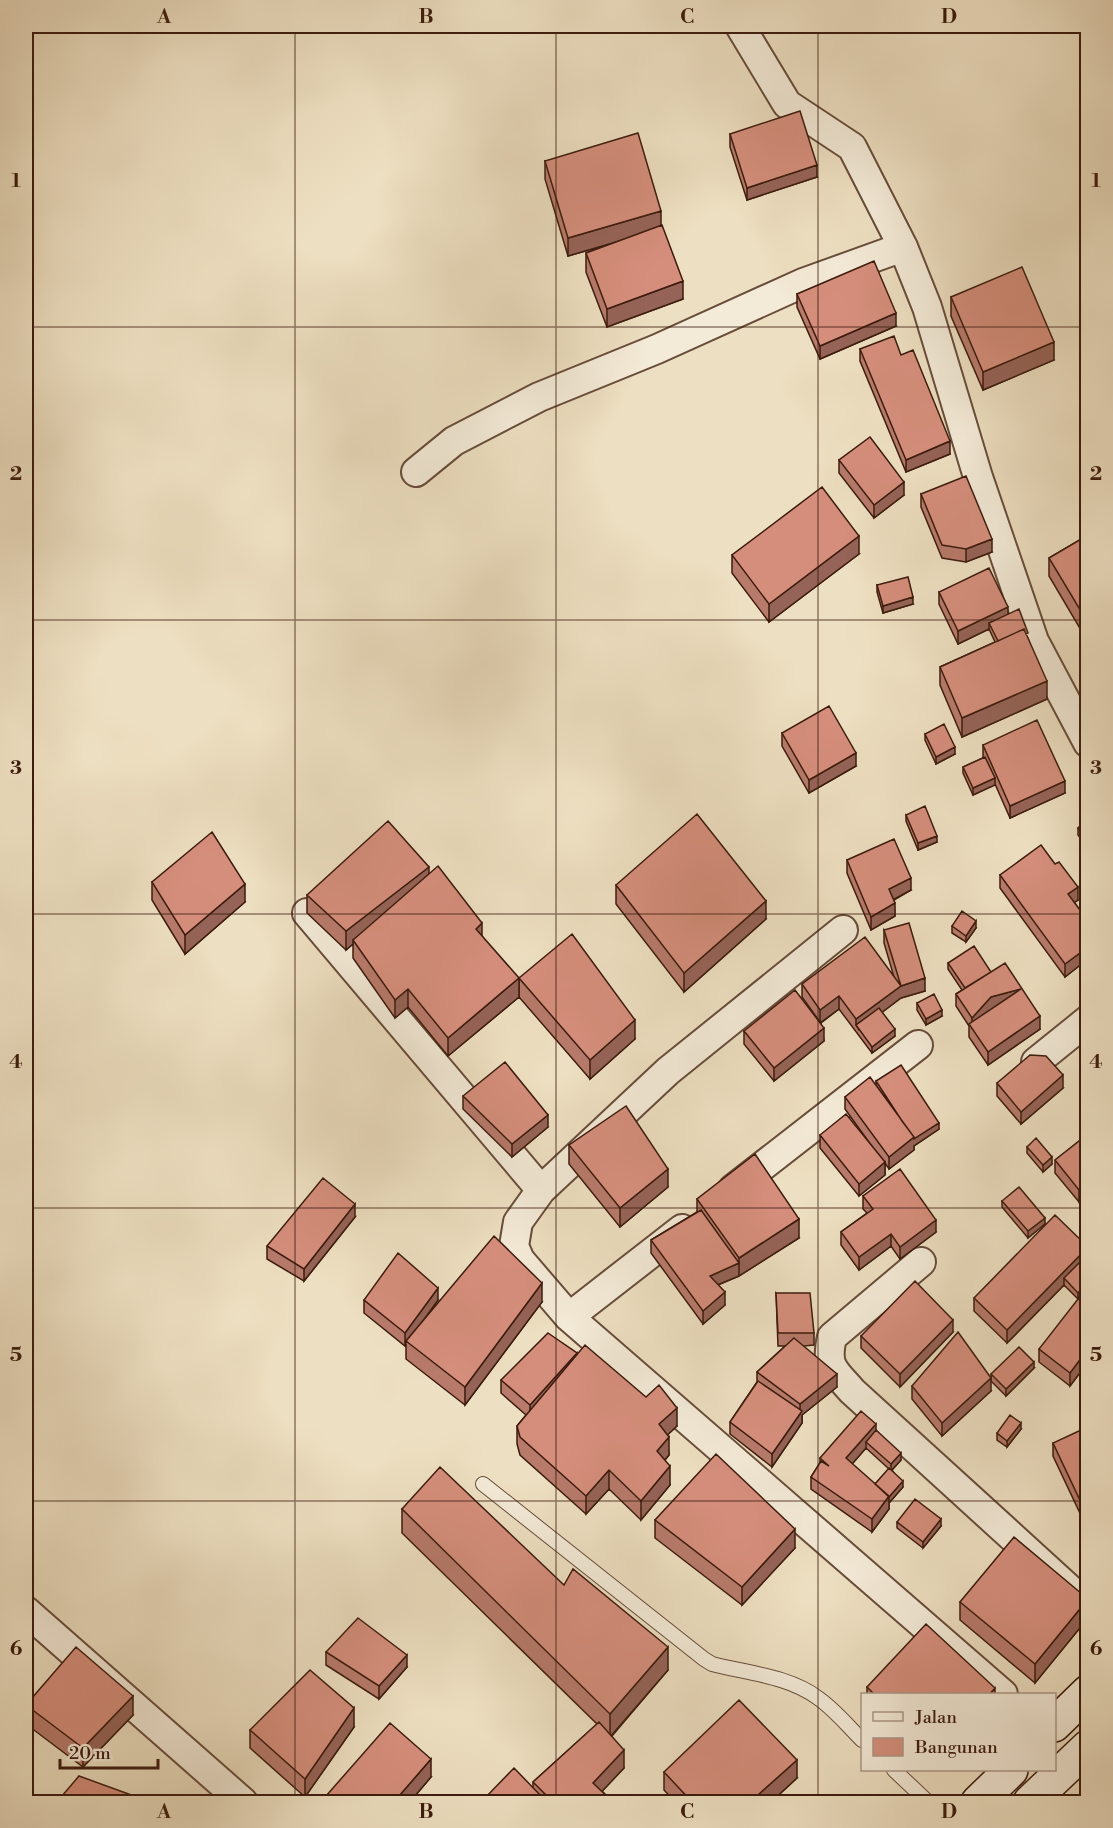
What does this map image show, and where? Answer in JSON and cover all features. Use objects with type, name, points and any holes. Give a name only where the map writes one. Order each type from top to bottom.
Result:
[{"type":"main road","points":[[1056,1723],[1088,1692]]},
{"type":"main road","points":[[1030,1803],[1088,1747]]},
{"type":"main road","points":[[978,1803],[1010,1771]]},
{"type":"street","points":[[740,26],[787,104],[852,147],[903,248],[927,307],[978,477],[1034,641],[1088,743]]},
{"type":"street","points":[[416,472],[454,441],[539,397],[657,349],[803,283],[903,248]]},
{"type":"street","points":[[307,913],[541,1190]]},
{"type":"street","points":[[843,930],[668,1071],[541,1190],[518,1222],[514,1246],[520,1260],[569,1317],[1001,1693]]},
{"type":"street","points":[[1036,1062],[1088,1020]]},
{"type":"street","points":[[569,1317],[918,1046]]},
{"type":"street","points":[[921,1262],[832,1337],[829,1351],[831,1367],[852,1391],[1088,1606]]},
{"type":"street","points":[[26,1611],[243,1803]]},
{"type":"lane","points":[[483,1484],[704,1659],[712,1664],[801,1688],[819,1698],[861,1739]]},
{"type":"lane","points":[[895,1771],[928,1803]]},
{"type":"building","points":[[800,111],[817,165],[747,188],[730,134]]},
{"type":"building","points":[[638,133],[661,211],[568,238],[545,161]]},
{"type":"building","points":[[662,225],[683,281],[607,309],[586,253]]},
{"type":"building","points":[[874,261],[896,313],[820,346],[797,294]]},
{"type":"building","points":[[1022,267],[1054,342],[983,372],[951,297]]},
{"type":"building","points":[[894,336],[901,355],[913,350],[950,441],[906,460],[860,349]]},
{"type":"building","points":[[870,437],[904,482],[874,505],[839,460]]},
{"type":"building","points":[[966,476],[992,539],[966,549],[942,545],[921,494]]},
{"type":"building","points":[[822,487],[859,536],[769,604],[732,555]]},
{"type":"building","points":[[1088,535],[1088,623],[1049,558]]},
{"type":"building","points":[[989,568],[1008,607],[958,631],[939,592]]},
{"type":"building","points":[[908,577],[913,597],[883,606],[877,585]]},
{"type":"building","points":[[1019,609],[1028,633],[1026,634],[1024,629],[998,641],[989,623]]},
{"type":"building","points":[[1024,629],[1047,681],[962,718],[940,667]]},
{"type":"building","points":[[829,706],[856,753],[809,780],[782,733]]},
{"type":"building","points":[[1037,720],[1065,781],[1010,806],[983,745]]},
{"type":"building","points":[[944,724],[955,747],[936,757],[925,734]]},
{"type":"building","points":[[985,757],[995,778],[973,788],[963,767]]},
{"type":"building","points":[[925,806],[937,836],[918,843],[906,815]]},
{"type":"building","points":[[697,814],[766,901],[684,973],[616,885]]},
{"type":"building","points":[[388,821],[429,867],[346,931],[307,895]]},
{"type":"building","points":[[1088,821],[1088,841],[1078,828]]},
{"type":"building","points":[[212,832],[245,884],[185,935],[152,882]]},
{"type":"building","points":[[894,839],[911,878],[889,889],[895,903],[871,917],[847,860]]},
{"type":"building","points":[[1041,845],[1055,864],[1059,862],[1078,887],[1068,894],[1088,921],[1088,947],[1065,964],[1000,875]]},
{"type":"building","points":[[438,866],[482,923],[476,929],[519,978],[448,1038],[408,989],[395,1000],[353,940]]},
{"type":"building","points":[[962,911],[976,921],[966,936],[952,926]]},
{"type":"building","points":[[909,923],[925,978],[901,986],[884,930]]},
{"type":"building","points":[[572,934],[635,1020],[590,1060],[519,978]]},
{"type":"building","points":[[865,937],[901,986],[856,1019],[839,996],[820,1010],[802,984]]},
{"type":"building","points":[[974,946],[991,972],[965,988],[948,963]]},
{"type":"building","points":[[1005,963],[1040,1016],[988,1052],[969,1024],[1021,989],[991,997],[972,1018],[956,994]]},
{"type":"building","points":[[795,990],[824,1028],[774,1068],[744,1031]]},
{"type":"building","points":[[934,994],[942,1010],[926,1019],[917,1003]]},
{"type":"building","points":[[879,1008],[895,1029],[872,1047],[856,1025]]},
{"type":"building","points":[[1030,1055],[1046,1056],[1063,1075],[1021,1112],[997,1083]]},
{"type":"building","points":[[505,1062],[548,1115],[512,1144],[463,1096]]},
{"type":"building","points":[[901,1065],[939,1123],[914,1139],[876,1081]]},
{"type":"building","points":[[870,1077],[914,1137],[889,1157],[845,1097]]},
{"type":"building","points":[[626,1106],[668,1169],[620,1208],[569,1145]]},
{"type":"building","points":[[846,1114],[885,1162],[859,1184],[820,1135]]},
{"type":"building","points":[[1088,1134],[1088,1183],[1079,1190],[1055,1160]]},
{"type":"building","points":[[1036,1138],[1052,1157],[1043,1165],[1027,1147]]},
{"type":"building","points":[[755,1154],[799,1219],[739,1258],[697,1199]]},
{"type":"building","points":[[900,1169],[936,1220],[900,1247],[891,1234],[859,1257],[841,1232],[873,1209],[863,1196]]},
{"type":"building","points":[[323,1178],[355,1204],[304,1269],[267,1246]]},
{"type":"building","points":[[1019,1187],[1045,1218],[1028,1231],[1002,1201]]},
{"type":"building","points":[[701,1210],[739,1263],[710,1276],[725,1292],[703,1311],[651,1240]]},
{"type":"building","points":[[1055,1215],[1088,1247],[1007,1330],[974,1298]]},
{"type":"building","points":[[494,1236],[542,1283],[465,1387],[406,1341]]},
{"type":"building","points":[[398,1253],[438,1288],[405,1333],[364,1300]]},
{"type":"building","points":[[1088,1254],[1088,1283],[1078,1293],[1064,1278]]},
{"type":"building","points":[[915,1281],[953,1320],[900,1374],[861,1336]]},
{"type":"building","points":[[776,1293],[810,1293],[814,1333],[778,1333]]},
{"type":"building","points":[[1078,1299],[1088,1306],[1088,1349],[1070,1373],[1039,1349]]},
{"type":"building","points":[[958,1332],[991,1378],[942,1423],[912,1386]]},
{"type":"building","points":[[548,1333],[577,1353],[530,1405],[501,1380]]},
{"type":"building","points":[[794,1338],[837,1374],[800,1404],[757,1372]]},
{"type":"building","points":[[585,1345],[646,1397],[659,1385],[677,1408],[659,1424],[669,1437],[657,1451],[670,1466],[641,1501],[609,1470],[586,1496],[520,1437],[517,1426]]},
{"type":"building","points":[[1019,1347],[1034,1362],[1006,1389],[991,1374]]},
{"type":"building","points":[[758,1381],[802,1411],[772,1454],[730,1422]]},
{"type":"building","points":[[861,1411],[876,1424],[846,1458],[889,1496],[872,1519],[811,1477],[821,1461],[829,1466],[820,1458]]},
{"type":"building","points":[[1010,1415],[1021,1423],[1007,1441],[997,1433]]},
{"type":"building","points":[[876,1430],[901,1453],[891,1464],[866,1442]]},
{"type":"building","points":[[1081,1430],[1088,1445],[1088,1512],[1086,1513],[1053,1443]]},
{"type":"building","points":[[716,1454],[795,1529],[742,1587],[655,1520]]},
{"type":"building","points":[[440,1467],[564,1585],[573,1569],[668,1647],[610,1714],[402,1509]]},
{"type":"building","points":[[889,1468],[903,1481],[889,1497],[875,1484]]},
{"type":"building","points":[[915,1499],[941,1519],[923,1542],[897,1522]]},
{"type":"building","points":[[1014,1537],[1088,1599],[1035,1664],[960,1602]]},
{"type":"building","points":[[358,1618],[407,1655],[379,1686],[326,1652]]},
{"type":"building","points":[[926,1624],[995,1688],[991,1693],[873,1693],[867,1687]]},
{"type":"building","points":[[76,1647],[133,1696],[83,1748],[26,1705]]},
{"type":"building","points":[[310,1670],[354,1708],[305,1779],[250,1730]]},
{"type":"building","points":[[739,1700],[797,1760],[749,1803],[693,1803],[664,1772]]},
{"type":"building","points":[[599,1722],[624,1750],[593,1783],[614,1803],[554,1803],[533,1782]]},
{"type":"building","points":[[390,1723],[431,1759],[393,1803],[333,1803],[326,1796]]},
{"type":"building","points":[[514,1768],[544,1799],[541,1803],[485,1803],[483,1800]]},
{"type":"building","points":[[79,1776],[134,1796],[130,1803],[56,1803]]}]
